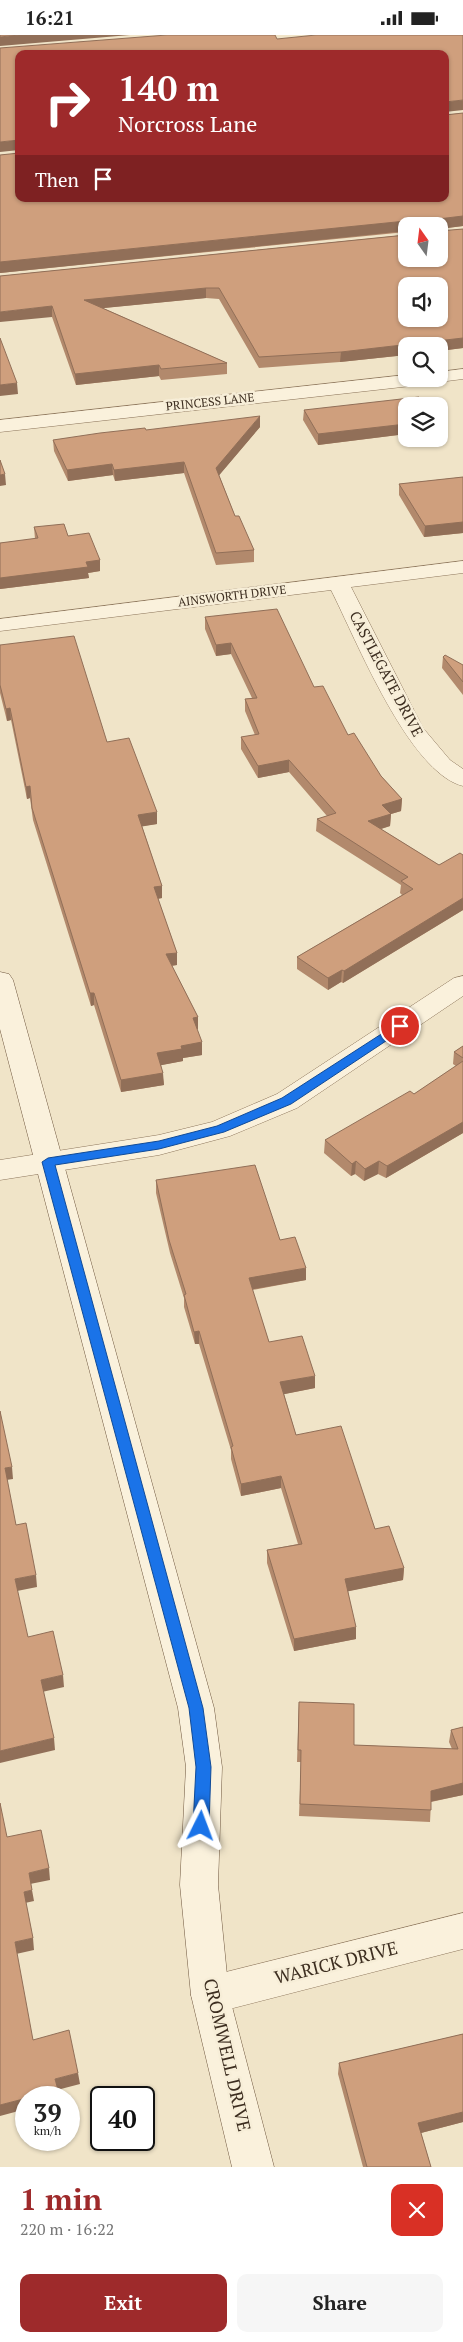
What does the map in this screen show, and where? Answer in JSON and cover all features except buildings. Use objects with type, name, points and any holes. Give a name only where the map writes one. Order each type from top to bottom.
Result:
[{"type":"street","points":[[448,376],[463,374]]},
{"type":"street","name":"PRINCESS LANE","points":[[0,426],[398,381]]},
{"type":"street","name":"AINSWORTH DRIVE","points":[[0,625],[463,567]]},
{"type":"street","name":"CASTLEGATE DRIVE","points":[[338,583],[413,730],[442,765],[463,779]]},
{"type":"street","name":"CROMWELL DRIVE","points":[[0,980],[196,1708],[204,1767],[198,1885],[210,1995],[253,2167]]},
{"type":"street","points":[[0,1170],[159,1145],[220,1129],[286,1101],[463,984]]},
{"type":"street","name":"WARICK DRIVE","points":[[210,1995],[463,1931]]},
{"type":"route","points":[[201,1826],[204,1767],[196,1708],[48,1162],[159,1145],[220,1129],[286,1101],[400,1026]]}]
